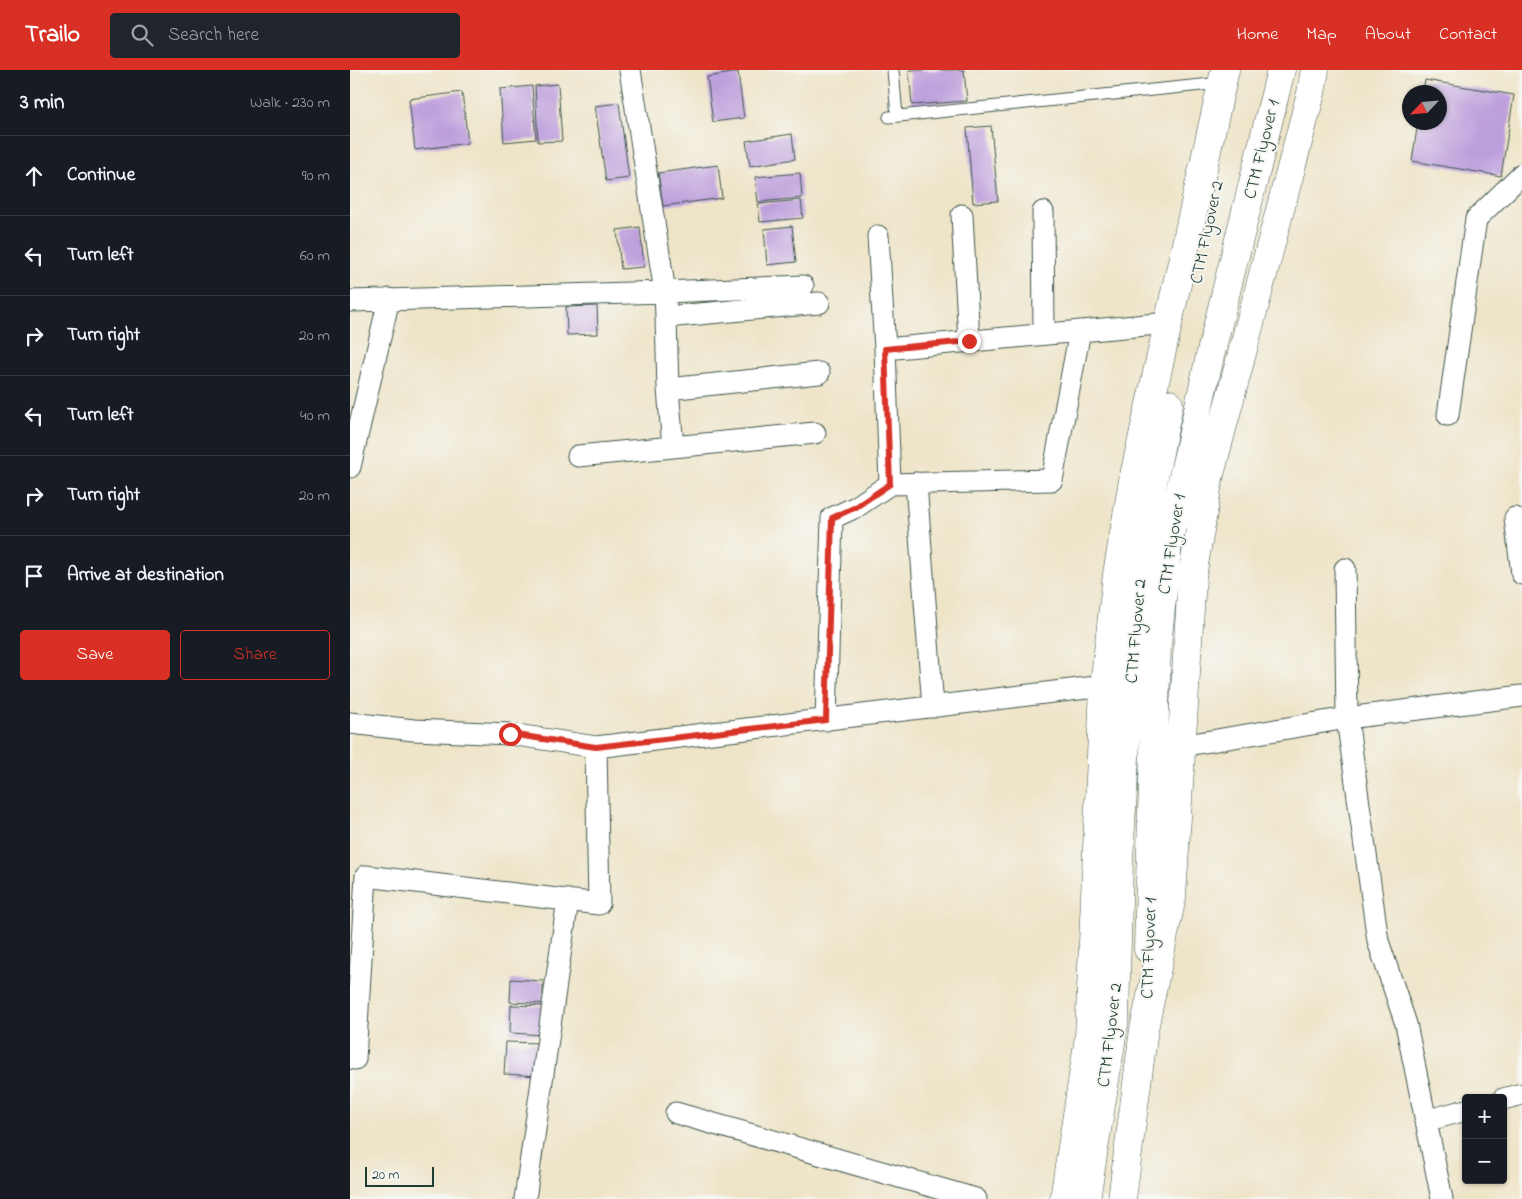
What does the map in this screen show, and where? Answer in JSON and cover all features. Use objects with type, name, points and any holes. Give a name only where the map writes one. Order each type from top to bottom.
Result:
[{"type":"main road","name":"CTM Flyover 1","points":[[1144,1029],[1157,645],[1168,544],[1210,356],[1281,70]]},
{"type":"main road","points":[[1122,1199],[1144,1029],[1172,896],[1192,577],[1209,478],[1308,103],[1315,70]]},
{"type":"main road","points":[[1064,1199],[1088,1037],[1104,686],[1117,574],[1133,480],[1168,324],[1229,74]]},
{"type":"main road","name":"CTM Flyover 2","points":[[1086,1199],[1115,1018],[1119,860],[1131,658],[1146,521],[1229,74]]},
{"type":"street","points":[[630,70],[665,292],[668,389],[673,447]]},
{"type":"street","points":[[1448,415],[1476,219],[1522,174]]},
{"type":"street","points":[[1044,212],[1044,334]]},
{"type":"street","points":[[962,215],[969,341]]},
{"type":"street","points":[[878,236],[885,349],[890,484]]},
{"type":"street","points":[[350,300],[665,292],[804,286]]},
{"type":"street","points":[[350,467],[389,299]]},
{"type":"street","points":[[666,317],[819,303]]},
{"type":"street","points":[[885,349],[1168,324]]},
{"type":"street","points":[[826,720],[832,518],[856,507],[890,484],[1052,480],[1080,331]]},
{"type":"street","points":[[668,389],[819,373]]},
{"type":"street","points":[[578,456],[815,433]]},
{"type":"street","points":[[916,483],[933,707]]},
{"type":"street","points":[[1515,518],[1522,574]]},
{"type":"street","points":[[1345,569],[1347,718],[1378,941],[1406,1024],[1442,1199]]},
{"type":"street","points":[[350,723],[414,730],[510,734],[596,747],[1104,686]]},
{"type":"street","points":[[1182,746],[1347,718],[1522,696]]},
{"type":"street","points":[[354,1059],[358,875],[600,904],[596,747]]},
{"type":"street","points":[[525,1199],[568,900]]},
{"type":"street","points":[[1507,1098],[1522,1094]]},
{"type":"street","points":[[1425,1121],[1462,1111]]},
{"type":"street","points":[[676,1113],[976,1199]]},
{"type":"lane","points":[[893,70],[893,116],[1229,74]]},
{"type":"building","points":[[909,70],[964,70],[967,101],[912,105]]},
{"type":"building","points":[[738,72],[744,118],[713,122],[707,77]]},
{"type":"building","points":[[1425,80],[1514,95],[1501,176],[1412,161],[1417,130],[1447,130],[1447,85],[1424,85]]},
{"type":"building","points":[[558,84],[562,141],[538,142],[535,86]]},
{"type":"building","points":[[532,86],[536,139],[504,142],[500,89]]},
{"type":"building","points":[[462,92],[468,143],[415,150],[409,99]]},
{"type":"building","points":[[619,103],[629,178],[606,181],[595,106]]},
{"type":"building","points":[[991,126],[998,201],[973,203],[967,128]]},
{"type":"building","points":[[792,134],[795,159],[750,166],[746,141]]},
{"type":"building","points":[[718,165],[722,198],[663,206],[658,173]]},
{"type":"building","points":[[800,173],[802,198],[758,202],[755,177]]},
{"type":"building","points":[[801,200],[803,218],[760,222],[758,204]]},
{"type":"building","points":[[792,226],[796,262],[767,265],[764,229]]},
{"type":"building","points":[[640,227],[644,267],[621,269],[617,230]]},
{"type":"building","points":[[597,306],[598,334],[567,335],[566,307]]},
{"type":"building","points":[[511,979],[543,981],[543,996],[551,996],[550,1004],[510,1002]]},
{"type":"building","points":[[511,1005],[544,1006],[543,1035],[510,1033]]},
{"type":"building","points":[[506,1042],[541,1043],[540,1076],[504,1074]]},
{"type":"route","points":[[510,734],[596,747],[826,720],[832,518],[856,507],[890,484],[885,349],[969,341]]}]
